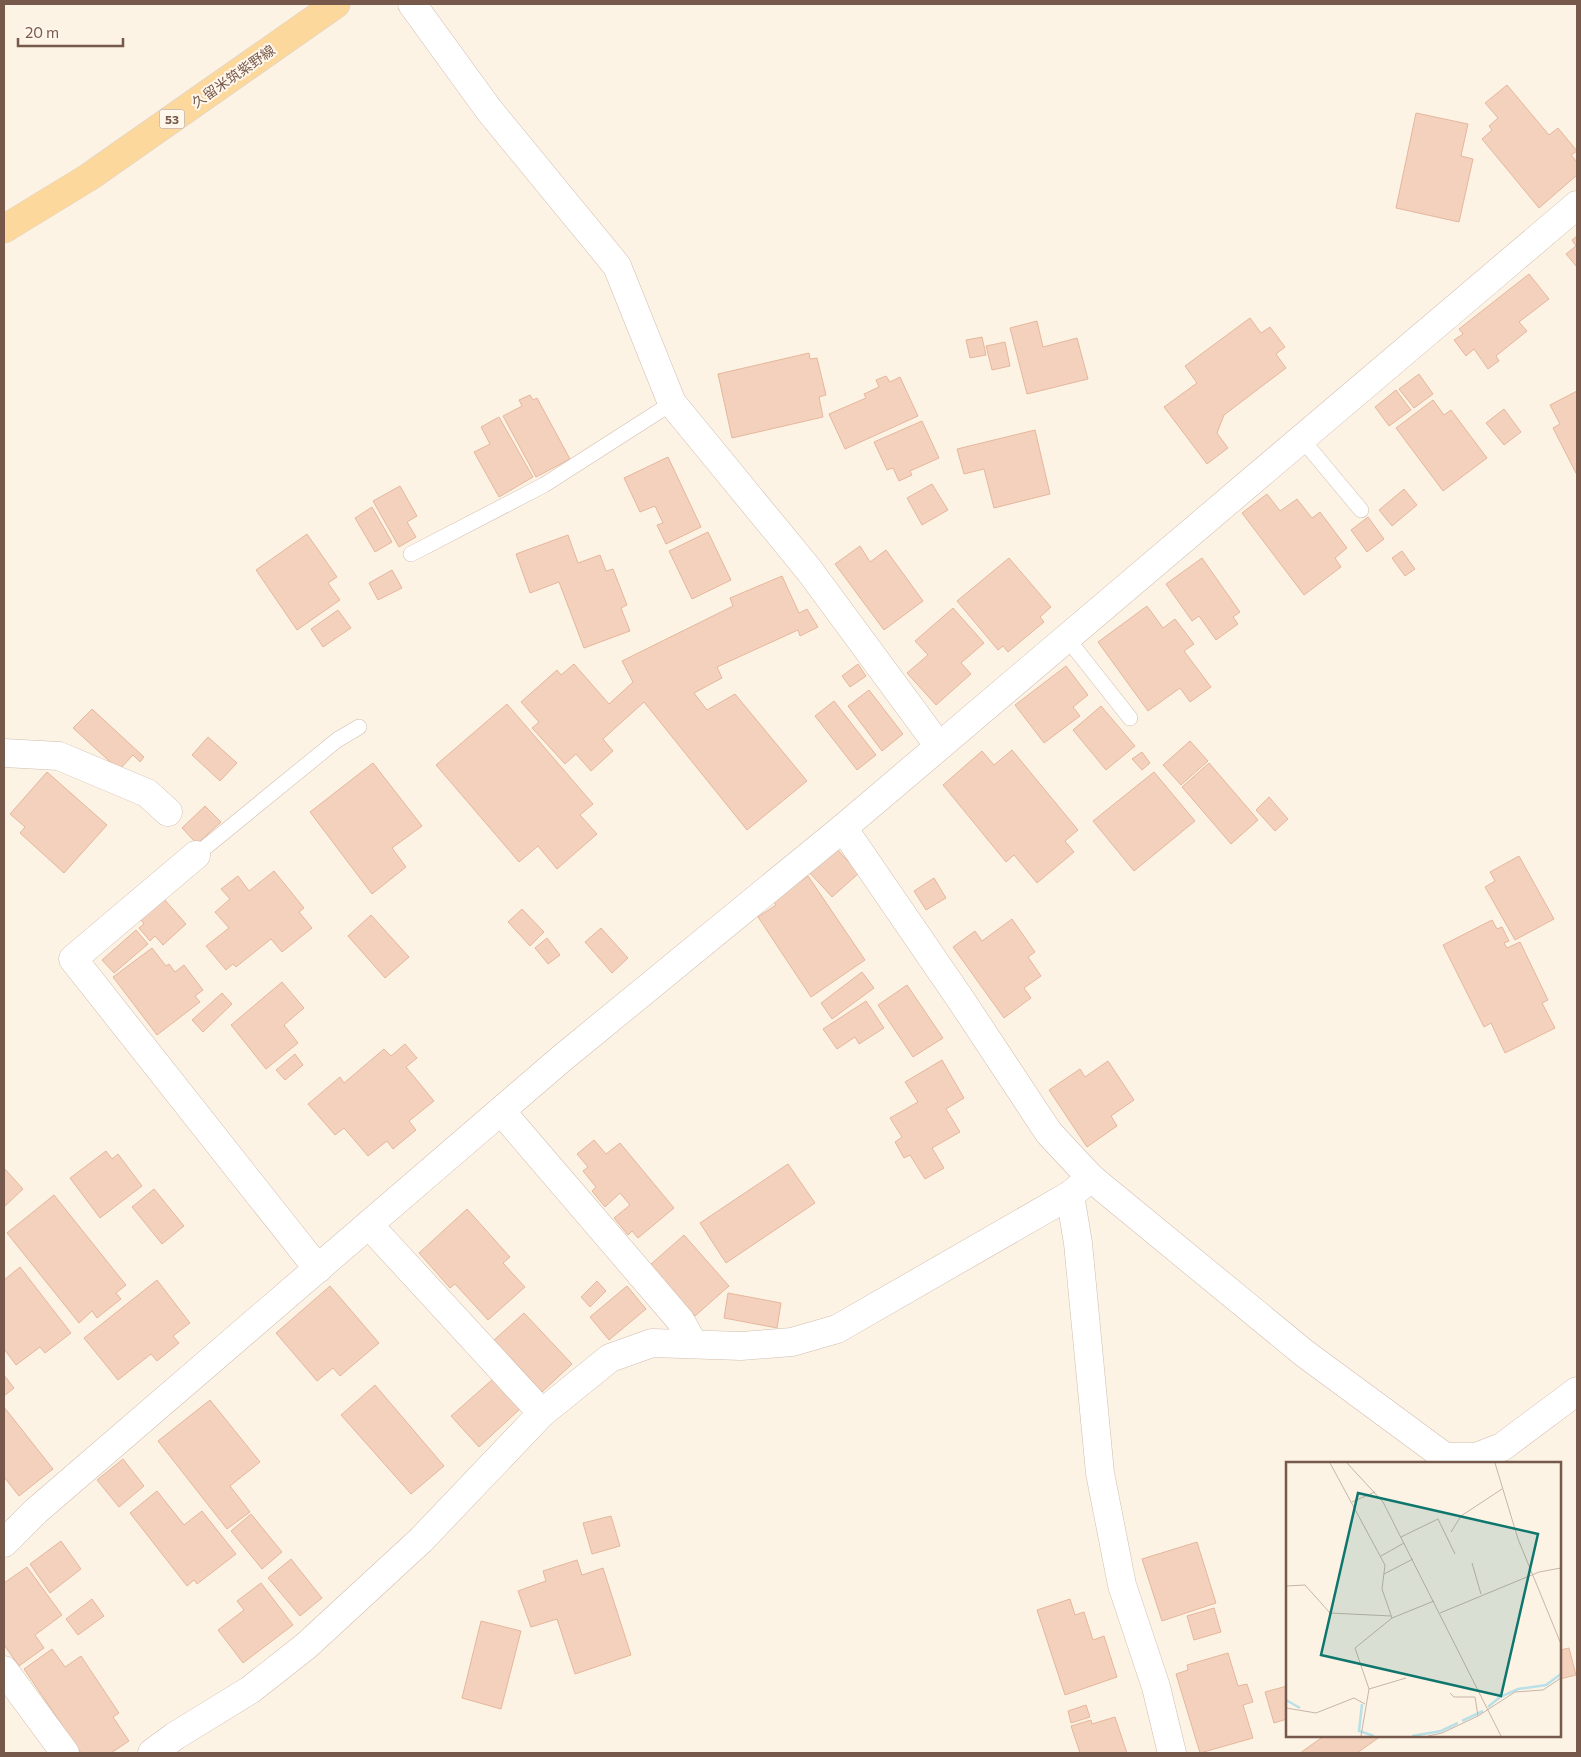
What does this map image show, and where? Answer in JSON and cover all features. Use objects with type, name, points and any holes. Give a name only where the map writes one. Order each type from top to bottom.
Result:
[{"type":"main road","name":"久留米筑紫野線","points":[[4,228],[89,178],[336,4]]},
{"type":"street","points":[[412,4],[489,110],[617,266],[672,403],[809,570],[938,745]]},
{"type":"street","points":[[4,1542],[36,1512],[561,1059],[843,828],[938,745],[1577,205]]},
{"type":"street","points":[[4,754],[59,756],[147,792],[168,812]]},
{"type":"street","points":[[843,828],[962,1000],[1049,1134],[1080,1187],[1445,1457],[1476,1457],[1502,1447],[1577,1391]]},
{"type":"street","points":[[196,855],[73,959],[318,1269]]},
{"type":"street","points":[[501,1111],[680,1320],[693,1343]]},
{"type":"street","points":[[152,1753],[175,1736],[250,1690],[306,1646],[421,1540],[542,1413],[610,1358],[652,1343],[741,1346],[792,1342],[837,1329],[1080,1187]]},
{"type":"street","points":[[1080,1187],[1078,1243],[1100,1473],[1122,1585],[1156,1687],[1172,1753]]},
{"type":"street","points":[[369,1224],[542,1413]]},
{"type":"street","points":[[4,1670],[65,1753]]},
{"type":"lane","points":[[411,554],[544,485],[672,403]]},
{"type":"lane","points":[[1301,438],[1361,510]]},
{"type":"lane","points":[[1066,637],[1130,718]]},
{"type":"lane","points":[[196,855],[337,740],[359,727]]},
{"type":"building","points":[[1507,85],[1549,135],[1558,128],[1577,151],[1571,155],[1577,162],[1577,175],[1539,208],[1482,139],[1492,130],[1489,126],[1498,118],[1485,103]]},
{"type":"building","points":[[1416,113],[1468,124],[1461,156],[1473,159],[1459,222],[1396,208]]},
{"type":"building","points":[[1577,236],[1577,267],[1566,254],[1576,246],[1572,240]]},
{"type":"building","points":[[1529,274],[1549,299],[1519,322],[1527,331],[1496,356],[1499,361],[1488,369],[1474,349],[1466,356],[1454,340],[1463,334],[1459,329]]},
{"type":"building","points":[[1250,318],[1261,333],[1270,327],[1285,347],[1276,354],[1286,368],[1224,415],[1217,433],[1228,448],[1207,464],[1164,407],[1197,383],[1185,366]]},
{"type":"building","points":[[1037,321],[1043,347],[1077,338],[1088,379],[1027,394],[1010,328]]},
{"type":"building","points":[[982,337],[986,355],[970,358],[966,340]]},
{"type":"building","points":[[1005,342],[1010,366],[992,370],[986,346]]},
{"type":"building","points":[[809,353],[810,359],[817,358],[826,395],[819,397],[823,417],[732,438],[718,374]]},
{"type":"building","points":[[1419,374],[1433,394],[1414,408],[1399,389]]},
{"type":"building","points":[[886,376],[890,382],[900,377],[918,416],[845,449],[829,414],[866,398],[864,394],[879,387],[876,380]]},
{"type":"building","points":[[1396,390],[1411,410],[1389,426],[1375,407]]},
{"type":"building","points":[[1577,391],[1577,475],[1553,428],[1560,424],[1550,405]]},
{"type":"building","points":[[530,395],[533,400],[537,398],[570,459],[536,477],[503,416],[522,406],[519,400]]},
{"type":"building","points":[[1433,400],[1444,415],[1451,410],[1487,458],[1443,491],[1396,428]]},
{"type":"building","points":[[1504,409],[1521,432],[1504,445],[1486,423]]},
{"type":"building","points":[[499,417],[533,477],[499,497],[474,452],[490,444],[481,427]]},
{"type":"building","points":[[922,421],[939,458],[910,471],[912,475],[899,481],[893,468],[887,470],[874,442]]},
{"type":"building","points":[[1035,430],[1050,494],[994,508],[984,469],[964,474],[957,449]]},
{"type":"building","points":[[668,457],[701,527],[666,544],[657,525],[663,523],[655,506],[640,512],[624,478]]},
{"type":"building","points":[[932,484],[948,510],[922,525],[907,498]]},
{"type":"building","points":[[400,486],[417,516],[407,522],[416,537],[399,547],[373,501]]},
{"type":"building","points":[[1404,489],[1417,505],[1392,526],[1379,510]]},
{"type":"building","points":[[1267,494],[1280,511],[1297,499],[1312,518],[1320,512],[1347,548],[1335,558],[1341,567],[1304,595],[1242,513]]},
{"type":"building","points":[[372,507],[392,542],[375,552],[355,518]]},
{"type":"building","points":[[1368,517],[1384,539],[1367,552],[1351,530]]},
{"type":"building","points":[[708,532],[731,580],[692,599],[669,551]]},
{"type":"building","points":[[307,534],[337,577],[328,583],[340,600],[297,630],[256,570]]},
{"type":"building","points":[[568,535],[578,563],[600,555],[606,571],[613,569],[627,605],[621,608],[630,631],[584,648],[559,582],[530,593],[516,554]]},
{"type":"building","points":[[860,546],[870,562],[886,550],[923,601],[884,630],[835,564]]},
{"type":"building","points":[[1402,551],[1415,569],[1405,576],[1392,558]]},
{"type":"building","points":[[1009,558],[1051,607],[1040,617],[1044,622],[1008,652],[1003,646],[998,650],[957,601]]},
{"type":"building","points":[[1202,558],[1240,612],[1233,617],[1238,624],[1216,640],[1199,616],[1192,621],[1166,584]]},
{"type":"building","points":[[392,570],[402,588],[378,600],[369,583]]},
{"type":"building","points":[[782,576],[799,613],[807,609],[818,627],[800,636],[798,630],[717,667],[722,678],[694,693],[707,710],[735,694],[807,781],[747,830],[644,702],[603,739],[613,751],[591,771],[576,754],[565,764],[532,728],[539,722],[521,702],[557,670],[561,675],[574,664],[609,704],[633,682],[622,661],[733,606],[730,598]]},
{"type":"building","points":[[1147,606],[1163,628],[1175,619],[1194,644],[1184,651],[1211,687],[1190,702],[1180,688],[1148,711],[1098,642]]},
{"type":"building","points":[[953,608],[984,643],[961,663],[971,674],[936,705],[907,673],[928,655],[915,641]]},
{"type":"building","points":[[338,610],[351,628],[323,647],[311,629]]},
{"type":"building","points":[[858,664],[866,676],[850,687],[842,676]]},
{"type":"building","points":[[1066,666],[1088,695],[1073,707],[1080,716],[1044,743],[1015,705]]},
{"type":"building","points":[[869,690],[903,734],[882,751],[848,706]]},
{"type":"building","points":[[834,701],[876,755],[857,770],[815,716]]},
{"type":"building","points":[[507,704],[593,804],[580,815],[597,834],[557,869],[538,846],[519,862],[436,765]]},
{"type":"building","points":[[1101,706],[1135,746],[1106,770],[1073,730]]},
{"type":"building","points":[[92,709],[144,757],[140,762],[133,755],[119,770],[73,728]]},
{"type":"building","points":[[208,737],[237,763],[220,781],[192,755]]},
{"type":"building","points":[[1190,741],[1208,761],[1181,785],[1163,765]]},
{"type":"building","points":[[1012,750],[1078,830],[1065,841],[1074,852],[1037,883],[1014,855],[1006,862],[943,785],[982,751],[994,765]]},
{"type":"building","points":[[1142,752],[1150,763],[1142,770],[1132,759]]},
{"type":"building","points":[[373,763],[422,826],[392,848],[406,867],[372,894],[310,812]]},
{"type":"building","points":[[1209,763],[1258,820],[1231,844],[1182,787]]},
{"type":"building","points":[[47,772],[107,825],[64,873],[20,833],[25,827],[10,814]]},
{"type":"building","points":[[1154,772],[1195,821],[1134,871],[1093,821]]},
{"type":"building","points":[[1269,797],[1288,819],[1275,831],[1256,810]]},
{"type":"building","points":[[205,806],[221,822],[197,844],[182,828]]},
{"type":"building","points":[[835,847],[859,873],[832,897],[809,872]]},
{"type":"building","points":[[1519,856],[1554,919],[1515,940],[1485,887],[1495,881],[1490,872]]},
{"type":"building","points":[[274,871],[304,908],[299,912],[312,928],[282,952],[271,939],[236,967],[233,964],[226,970],[206,946],[229,928],[215,912],[230,899],[221,889],[238,876],[249,891]]},
{"type":"building","points":[[808,876],[865,960],[811,997],[758,917],[776,905],[773,900]]},
{"type":"building","points":[[934,878],[946,898],[926,910],[914,891]]},
{"type":"building","points":[[164,899],[186,924],[163,945],[155,936],[150,941],[139,928],[144,924],[141,920]]},
{"type":"building","points":[[522,909],[544,932],[530,946],[508,922]]},
{"type":"building","points":[[371,915],[409,957],[385,978],[348,936]]},
{"type":"building","points":[[1012,919],[1035,952],[1028,957],[1041,976],[1024,988],[1031,998],[1004,1018],[953,947],[975,931],[982,941]]},
{"type":"building","points":[[1492,920],[1497,929],[1502,927],[1509,941],[1504,943],[1507,948],[1520,942],[1548,1000],[1542,1003],[1555,1028],[1505,1053],[1491,1023],[1484,1027],[1443,945]]},
{"type":"building","points":[[601,928],[628,958],[612,973],[585,942]]},
{"type":"building","points":[[136,930],[148,944],[114,973],[102,960]]},
{"type":"building","points":[[547,938],[560,955],[548,964],[535,948]]},
{"type":"building","points":[[152,948],[166,966],[169,964],[175,972],[184,965],[203,990],[195,996],[200,1002],[157,1035],[113,977]]},
{"type":"building","points":[[862,972],[874,988],[832,1019],[821,1003]]},
{"type":"building","points":[[282,982],[304,1008],[284,1025],[298,1043],[266,1069],[231,1025]]},
{"type":"building","points":[[907,985],[943,1038],[913,1057],[878,1005]]},
{"type":"building","points":[[222,993],[232,1004],[203,1032],[192,1020]]},
{"type":"building","points":[[866,1001],[884,1028],[859,1044],[855,1037],[837,1049],[823,1029]]},
{"type":"building","points":[[405,1044],[417,1058],[406,1067],[434,1101],[409,1121],[416,1130],[393,1149],[387,1141],[368,1156],[344,1128],[335,1135],[308,1104],[340,1077],[344,1083],[384,1049],[391,1056]]},
{"type":"building","points":[[295,1054],[303,1065],[285,1080],[276,1070]]},
{"type":"building","points":[[942,1060],[964,1098],[946,1109],[960,1132],[932,1148],[944,1168],[925,1179],[910,1155],[904,1158],[895,1142],[902,1137],[890,1118],[918,1102],[905,1082]]},
{"type":"building","points":[[1108,1061],[1134,1100],[1111,1116],[1117,1126],[1087,1147],[1049,1090],[1080,1069],[1085,1077]]},
{"type":"building","points":[[594,1140],[606,1154],[620,1143],[674,1208],[638,1238],[632,1231],[628,1235],[614,1218],[630,1205],[620,1193],[605,1207],[592,1191],[596,1187],[583,1171],[588,1167],[577,1154]]},
{"type":"building","points":[[106,1151],[112,1159],[118,1154],[142,1186],[100,1218],[70,1178]]},
{"type":"building","points":[[788,1164],[815,1203],[726,1263],[700,1223]]},
{"type":"building","points":[[4,1168],[23,1189],[4,1207]]},
{"type":"building","points":[[154,1189],[184,1226],[162,1244],[132,1207]]},
{"type":"building","points":[[54,1195],[126,1285],[116,1293],[121,1299],[97,1318],[92,1311],[79,1323],[7,1233]]},
{"type":"building","points":[[467,1209],[510,1257],[503,1263],[525,1287],[488,1320],[455,1284],[450,1288],[419,1253]]},
{"type":"building","points":[[684,1235],[729,1286],[695,1316],[650,1265]]},
{"type":"building","points":[[20,1267],[71,1333],[45,1353],[40,1347],[16,1365],[4,1349],[4,1280]]},
{"type":"building","points":[[157,1280],[190,1323],[173,1336],[179,1343],[157,1361],[151,1354],[118,1380],[84,1338]]},
{"type":"building","points":[[597,1281],[606,1291],[590,1307],[581,1297]]},
{"type":"building","points":[[330,1286],[379,1343],[340,1376],[333,1368],[317,1381],[276,1333]]},
{"type":"building","points":[[627,1286],[646,1309],[609,1340],[590,1317]]},
{"type":"building","points":[[728,1293],[781,1303],[777,1328],[724,1318]]},
{"type":"building","points":[[524,1313],[572,1364],[542,1392],[494,1340]]},
{"type":"building","points":[[4,1375],[14,1388],[4,1396]]},
{"type":"building","points":[[493,1379],[520,1409],[479,1447],[451,1416]]},
{"type":"building","points":[[375,1385],[444,1466],[411,1494],[341,1415]]},
{"type":"building","points":[[210,1400],[260,1462],[230,1486],[250,1512],[227,1529],[158,1441]]},
{"type":"building","points":[[4,1407],[53,1469],[19,1496],[4,1477]]},
{"type":"building","points":[[123,1459],[144,1486],[119,1507],[97,1480]]},
{"type":"building","points":[[157,1491],[184,1525],[202,1511],[236,1554],[197,1584],[194,1580],[187,1586],[130,1513]]},
{"type":"building","points":[[251,1514],[282,1552],[262,1569],[231,1531]]},
{"type":"building","points":[[611,1516],[620,1546],[592,1554],[583,1523]]},
{"type":"building","points":[[61,1541],[81,1569],[50,1593],[30,1564]]},
{"type":"building","points":[[1197,1542],[1216,1603],[1162,1621],[1142,1559]]},
{"type":"building","points":[[291,1559],[322,1598],[300,1616],[268,1578]]},
{"type":"building","points":[[577,1560],[582,1575],[603,1568],[631,1655],[575,1674],[557,1619],[531,1627],[518,1591],[546,1581],[543,1571]]},
{"type":"building","points":[[27,1567],[62,1615],[35,1635],[44,1648],[19,1666],[4,1645],[4,1583]]},
{"type":"building","points":[[261,1583],[293,1625],[243,1663],[218,1630],[244,1610],[237,1601]]},
{"type":"building","points":[[92,1599],[104,1616],[78,1635],[66,1619]]},
{"type":"building","points":[[1070,1599],[1075,1615],[1084,1612],[1093,1640],[1104,1636],[1117,1677],[1065,1695],[1037,1610]]},
{"type":"building","points":[[1214,1608],[1221,1632],[1194,1640],[1187,1616]]},
{"type":"building","points":[[481,1621],[521,1631],[501,1709],[462,1698]]},
{"type":"building","points":[[1569,1648],[1576,1675],[1561,1679],[1561,1650]]},
{"type":"building","points":[[52,1649],[65,1667],[81,1656],[119,1713],[113,1717],[129,1741],[111,1753],[81,1753],[24,1669]]},
{"type":"building","points":[[1228,1653],[1238,1686],[1247,1684],[1253,1702],[1243,1705],[1253,1738],[1200,1753],[1176,1674],[1188,1670],[1187,1665]]},
{"type":"building","points":[[1286,1686],[1286,1719],[1274,1723],[1265,1692]]},
{"type":"building","points":[[1086,1705],[1090,1717],[1071,1723],[1068,1711]]},
{"type":"building","points":[[1115,1717],[1127,1753],[1080,1753],[1071,1726],[1091,1720],[1092,1724]]},
{"type":"building","points":[[1323,1737],[1380,1737],[1357,1753],[1300,1753]]}]
